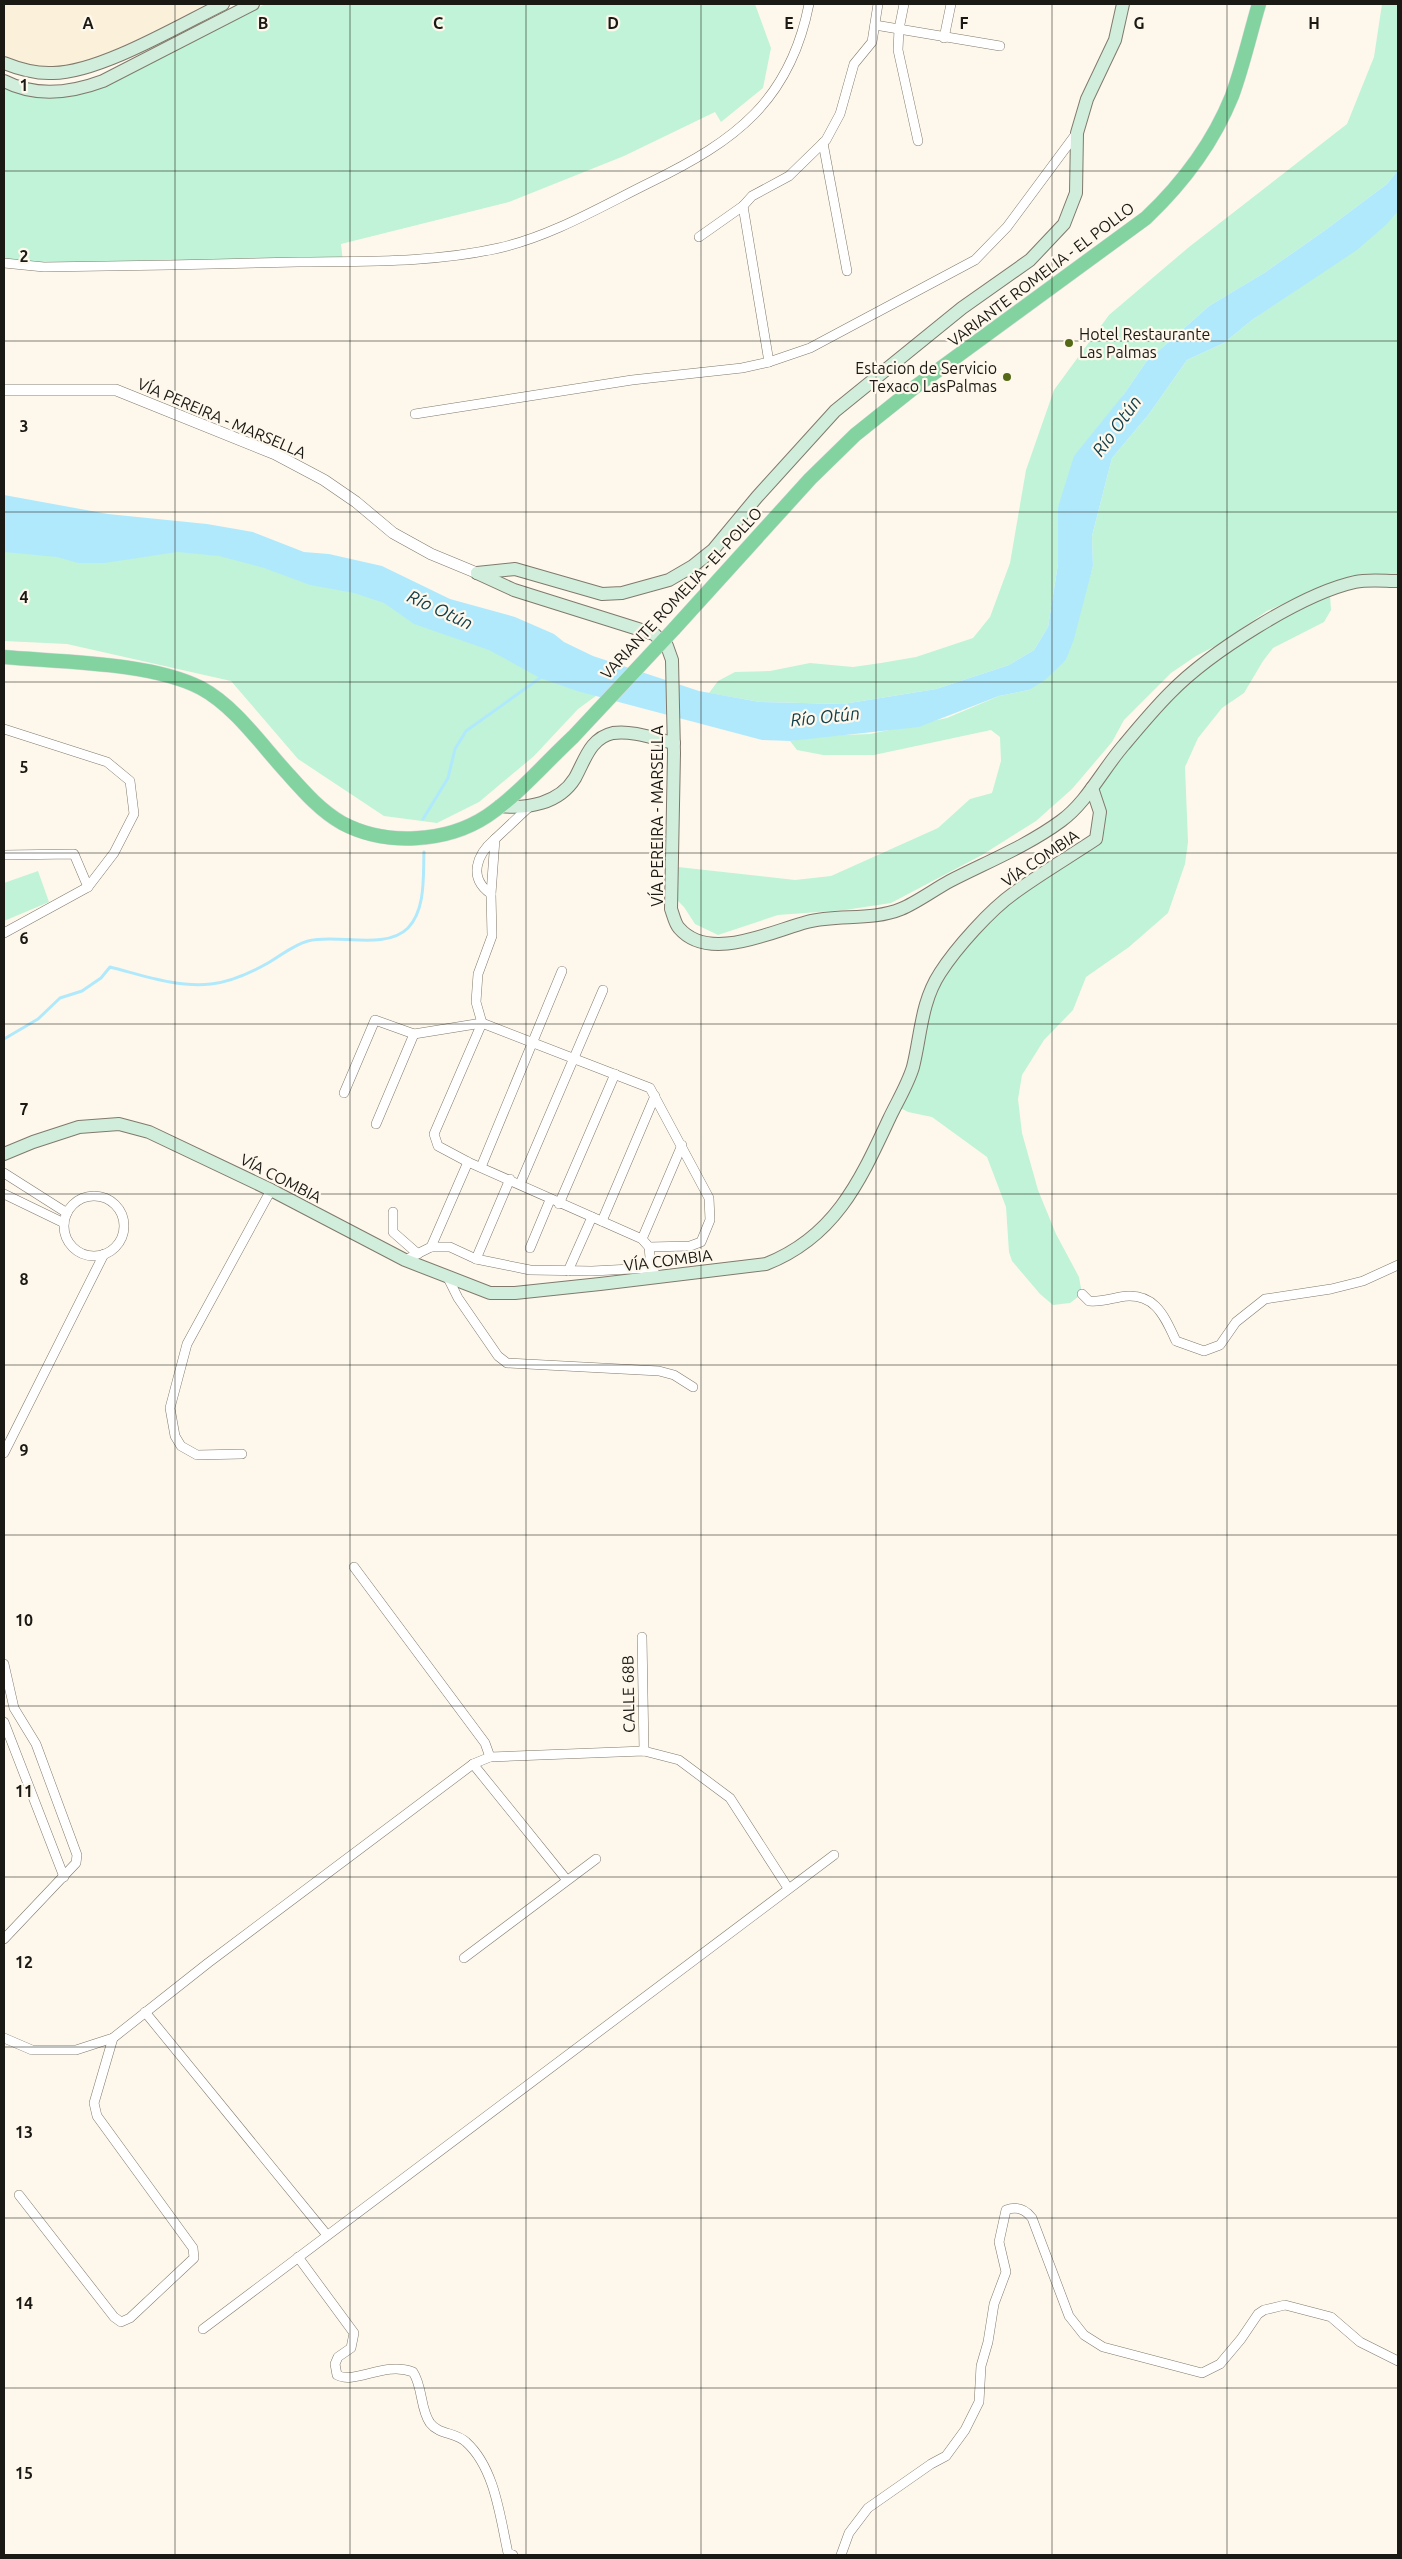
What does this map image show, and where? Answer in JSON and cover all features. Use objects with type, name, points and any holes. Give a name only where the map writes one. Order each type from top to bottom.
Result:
[{"type":"highway","name":"VARIANTE ROMELIA - EL POLLO","points":[[4,657],[150,672],[183,680],[202,688],[234,714],[321,809],[343,823],[366,833],[394,838],[435,836],[472,824],[486,817],[573,737],[810,479],[855,435],[915,387],[1146,218],[1169,196],[1203,151],[1232,96],[1259,4]]},
{"type":"main road","points":[[4,63],[21,69],[45,73],[80,69],[150,39],[223,4]]},
{"type":"main road","points":[[4,81],[40,91],[86,88],[253,4]]},
{"type":"main road","points":[[477,573],[515,569],[602,594],[622,593],[669,580],[693,566],[713,550],[757,497],[835,411],[962,308],[1030,260],[1064,224],[1076,193],[1076,133],[1087,99],[1115,40],[1123,4]]},
{"type":"main road","name":"VÍA PEREIRA - MARSELLA","points":[[477,573],[514,590],[654,634],[667,646],[672,660],[674,723],[670,909],[679,928],[694,938],[710,944],[746,941],[809,922],[857,917],[902,909],[1029,841],[1062,820],[1092,788],[1116,754],[1172,691],[1207,662],[1261,626],[1299,604],[1356,582],[1398,581]]},
{"type":"main road","points":[[500,806],[529,807],[547,801],[574,780],[591,747],[601,737],[614,733],[625,733],[674,743]]},
{"type":"main road","name":"VÍA COMBIA","points":[[4,1154],[33,1142],[80,1127],[119,1124],[149,1132],[271,1190],[405,1260],[490,1293],[500,1294],[665,1277],[766,1264],[786,1256],[832,1218],[859,1182],[913,1068],[923,1012],[931,988],[940,972],[966,938],[1013,894],[1096,839],[1100,812],[1092,788]]},
{"type":"street","points":[[4,263],[44,267],[386,261],[472,253],[516,243],[587,213],[666,175],[702,156],[736,132],[769,97],[781,79],[799,44],[808,4]]},
{"type":"street","points":[[699,238],[742,206],[752,196],[799,168],[823,143],[840,114],[854,64],[872,42],[878,4]]},
{"type":"street","points":[[904,4],[899,29],[898,50],[918,141]]},
{"type":"street","points":[[944,38],[951,4]]},
{"type":"street","points":[[875,25],[1000,46]]},
{"type":"street","points":[[415,414],[632,380],[742,368],[769,362],[810,348],[975,260],[1007,227],[1076,133]]},
{"type":"street","points":[[823,143],[847,271]]},
{"type":"street","points":[[742,206],[769,362]]},
{"type":"street","name":"VÍA PEREIRA - MARSELLA","points":[[4,390],[116,390],[275,454],[324,480],[356,502],[393,533],[430,554],[477,573]]},
{"type":"street","points":[[4,729],[107,762],[130,781],[134,814],[114,853],[88,887],[4,933]]},
{"type":"street","points":[[491,894],[482,888],[477,874],[480,855],[529,807]]},
{"type":"street","points":[[495,839],[491,894],[492,936],[478,974],[476,993],[476,1002],[482,1023],[434,1134],[438,1146],[468,1162],[510,1179],[550,1200],[642,1239],[649,1247],[651,1268]]},
{"type":"street","points":[[4,855],[74,854],[88,887]]},
{"type":"street","points":[[481,1167],[562,970]]},
{"type":"street","points":[[520,1184],[603,990]]},
{"type":"street","points":[[344,1092],[375,1020],[414,1034],[482,1023],[650,1088],[709,1198],[710,1220],[702,1242],[690,1246],[649,1247]]},
{"type":"street","points":[[376,1124],[414,1034]]},
{"type":"street","points":[[559,1204],[615,1074]]},
{"type":"street","points":[[602,1221],[655,1096]]},
{"type":"street","points":[[642,1239],[682,1145]]},
{"type":"street","points":[[405,1260],[431,1246],[468,1162]]},
{"type":"street","points":[[4,1173],[66,1218]]},
{"type":"street","points":[[476,1259],[510,1179]]},
{"type":"street","points":[[242,1454],[197,1455],[182,1446],[175,1436],[170,1408],[187,1344],[271,1190]]},
{"type":"street","points":[[4,1194],[66,1218]]},
{"type":"street","points":[[90,1196],[109,1200],[122,1214],[123,1234],[119,1244],[104,1254],[91,1255],[74,1248],[68,1241],[66,1218],[80,1199],[90,1196]]},
{"type":"street","points":[[530,1248],[550,1200]]},
{"type":"street","points":[[393,1212],[393,1232],[418,1254]]},
{"type":"street","points":[[568,1271],[592,1217]]},
{"type":"street","points":[[431,1246],[450,1247],[476,1259],[530,1270],[568,1271],[651,1268],[665,1277]]},
{"type":"street","points":[[4,1453],[104,1254]]},
{"type":"street","points":[[1082,1294],[1089,1301],[1100,1302],[1121,1297],[1140,1296],[1163,1312],[1176,1341],[1204,1351],[1220,1345],[1236,1322],[1265,1299],[1331,1289],[1364,1281],[1398,1265]]},
{"type":"street","points":[[447,1276],[458,1298],[498,1356],[507,1363],[659,1371],[674,1375],[693,1387]]},
{"type":"street","points":[[354,1566],[485,1743],[490,1757]]},
{"type":"street","name":"CALLE 68B","points":[[642,1637],[644,1752]]},
{"type":"street","points":[[4,1664],[14,1708],[36,1744],[77,1855],[76,1864],[4,1939]]},
{"type":"street","points":[[14,1708],[4,1721],[64,1877]]},
{"type":"street","points":[[4,2038],[32,2050],[76,2050],[113,2038],[473,1764],[490,1757],[644,1752],[679,1760],[730,1798],[788,1888]]},
{"type":"street","points":[[473,1764],[566,1880]]},
{"type":"street","points":[[203,2329],[834,1854]]},
{"type":"street","points":[[464,1958],[596,1858]]},
{"type":"street","points":[[145,2012],[327,2235]]},
{"type":"street","points":[[19,2196],[114,2317],[121,2322],[130,2318],[194,2258],[193,2248],[97,2116],[94,2103],[113,2038]]},
{"type":"street","points":[[841,2555],[849,2533],[868,2508],[931,2464],[946,2456],[964,2430],[979,2402],[981,2366],[988,2342],[994,2304],[1006,2272],[999,2242],[1006,2210],[1012,2208],[1024,2210],[1032,2218],[1069,2316],[1084,2335],[1103,2347],[1202,2373],[1220,2364],[1241,2339],[1258,2314],[1264,2310],[1285,2305],[1331,2317],[1360,2342],[1398,2361]]},
{"type":"street","points":[[298,2257],[354,2333],[354,2341],[351,2348],[338,2358],[335,2364],[337,2375],[346,2378],[391,2368],[413,2372],[418,2380],[426,2418],[431,2425],[445,2433],[459,2436],[480,2459],[491,2484],[509,2554]]},
{"type":"shaded area","points":[[4,4],[207,4],[201,14],[66,72],[4,63]]},
{"type":"green space","points":[[266,4],[755,4],[771,48],[763,88],[721,122],[715,112],[624,156],[509,202],[341,244],[343,262],[4,263],[4,88],[23,94],[58,97]]},
{"type":"green space","points":[[1382,4],[1398,4],[1398,170],[1387,184],[1324,231],[1264,273],[1209,306],[1146,362],[1124,394],[1058,507],[1058,564],[1048,627],[1034,650],[1009,665],[936,689],[843,704],[760,702],[709,693],[718,681],[735,672],[770,671],[810,663],[853,667],[881,663],[916,657],[973,638],[990,617],[1010,563],[1026,470],[1054,390],[1109,315],[1189,247],[1347,124],[1374,57]]},
{"type":"green space","points":[[1398,188],[1398,580],[1354,575],[1325,585],[1267,611],[1219,644],[1196,656],[1171,673],[1124,720],[1112,742],[1072,789],[1036,821],[982,855],[891,903],[845,910],[778,915],[718,935],[695,924],[684,907],[675,898],[678,867],[795,880],[831,876],[938,828],[970,799],[992,793],[1001,761],[1000,737],[991,730],[874,755],[823,755],[797,750],[790,741],[817,736],[870,734],[947,718],[999,696],[1029,690],[1066,660],[1093,566],[1092,536],[1112,458],[1149,414],[1187,360],[1224,343],[1252,320],[1296,290]]},
{"type":"green space","points":[[4,536],[214,544],[345,578],[615,682],[578,709],[534,756],[479,802],[437,823],[384,816],[298,759],[231,681],[67,644],[4,641]]},
{"type":"green space","points":[[1330,595],[1331,610],[1324,622],[1273,648],[1244,693],[1222,708],[1198,738],[1185,767],[1188,842],[1185,864],[1168,913],[1129,947],[1086,977],[1073,1010],[1044,1040],[1022,1075],[1018,1099],[1022,1133],[1038,1190],[1056,1234],[1079,1277],[1082,1294],[1070,1303],[1053,1305],[1040,1294],[1012,1261],[1009,1252],[1006,1207],[987,1157],[932,1117],[908,1112],[895,1105],[931,988],[1013,894],[1096,839],[1092,788],[1154,710],[1261,626]]},
{"type":"green space","points":[[38,871],[49,902],[4,921],[4,883]]},
{"type":"water","name":"Río Otún","points":[[1398,170],[1398,211],[1387,224],[1357,250],[1252,320],[1224,343],[1187,360],[1149,414],[1112,458],[1092,536],[1093,566],[1074,639],[1066,660],[1045,680],[1029,690],[999,696],[919,727],[790,741],[762,740],[577,691],[540,678],[489,650],[414,624],[384,603],[354,593],[310,585],[264,568],[219,556],[177,552],[105,563],[78,563],[57,557],[4,552],[4,495],[108,514],[207,524],[253,532],[304,552],[329,554],[382,566],[450,599],[515,617],[554,634],[564,642],[593,656],[699,691],[760,702],[843,704],[936,689],[1009,665],[1034,650],[1048,627],[1058,564],[1058,507],[1074,456],[1124,394],[1146,362],[1209,306],[1264,273],[1324,231],[1387,184]]},
{"type":"waterway","points":[[423,819],[448,778],[455,749],[466,731],[540,678],[541,674]]},
{"type":"waterway","points":[[4,1039],[38,1019],[60,998],[82,991],[101,978],[110,967],[173,982],[198,985],[211,984],[248,973],[308,941],[319,939],[374,940],[387,939],[398,935],[408,928],[414,920],[421,902],[424,852]]},
{"type":"place","name":"Hotel Restaurante Las Palmas","points":[[1069,343]]},
{"type":"place","name":"Estacion de Servicio Texaco LasPalmas","points":[[1007,377]]}]
